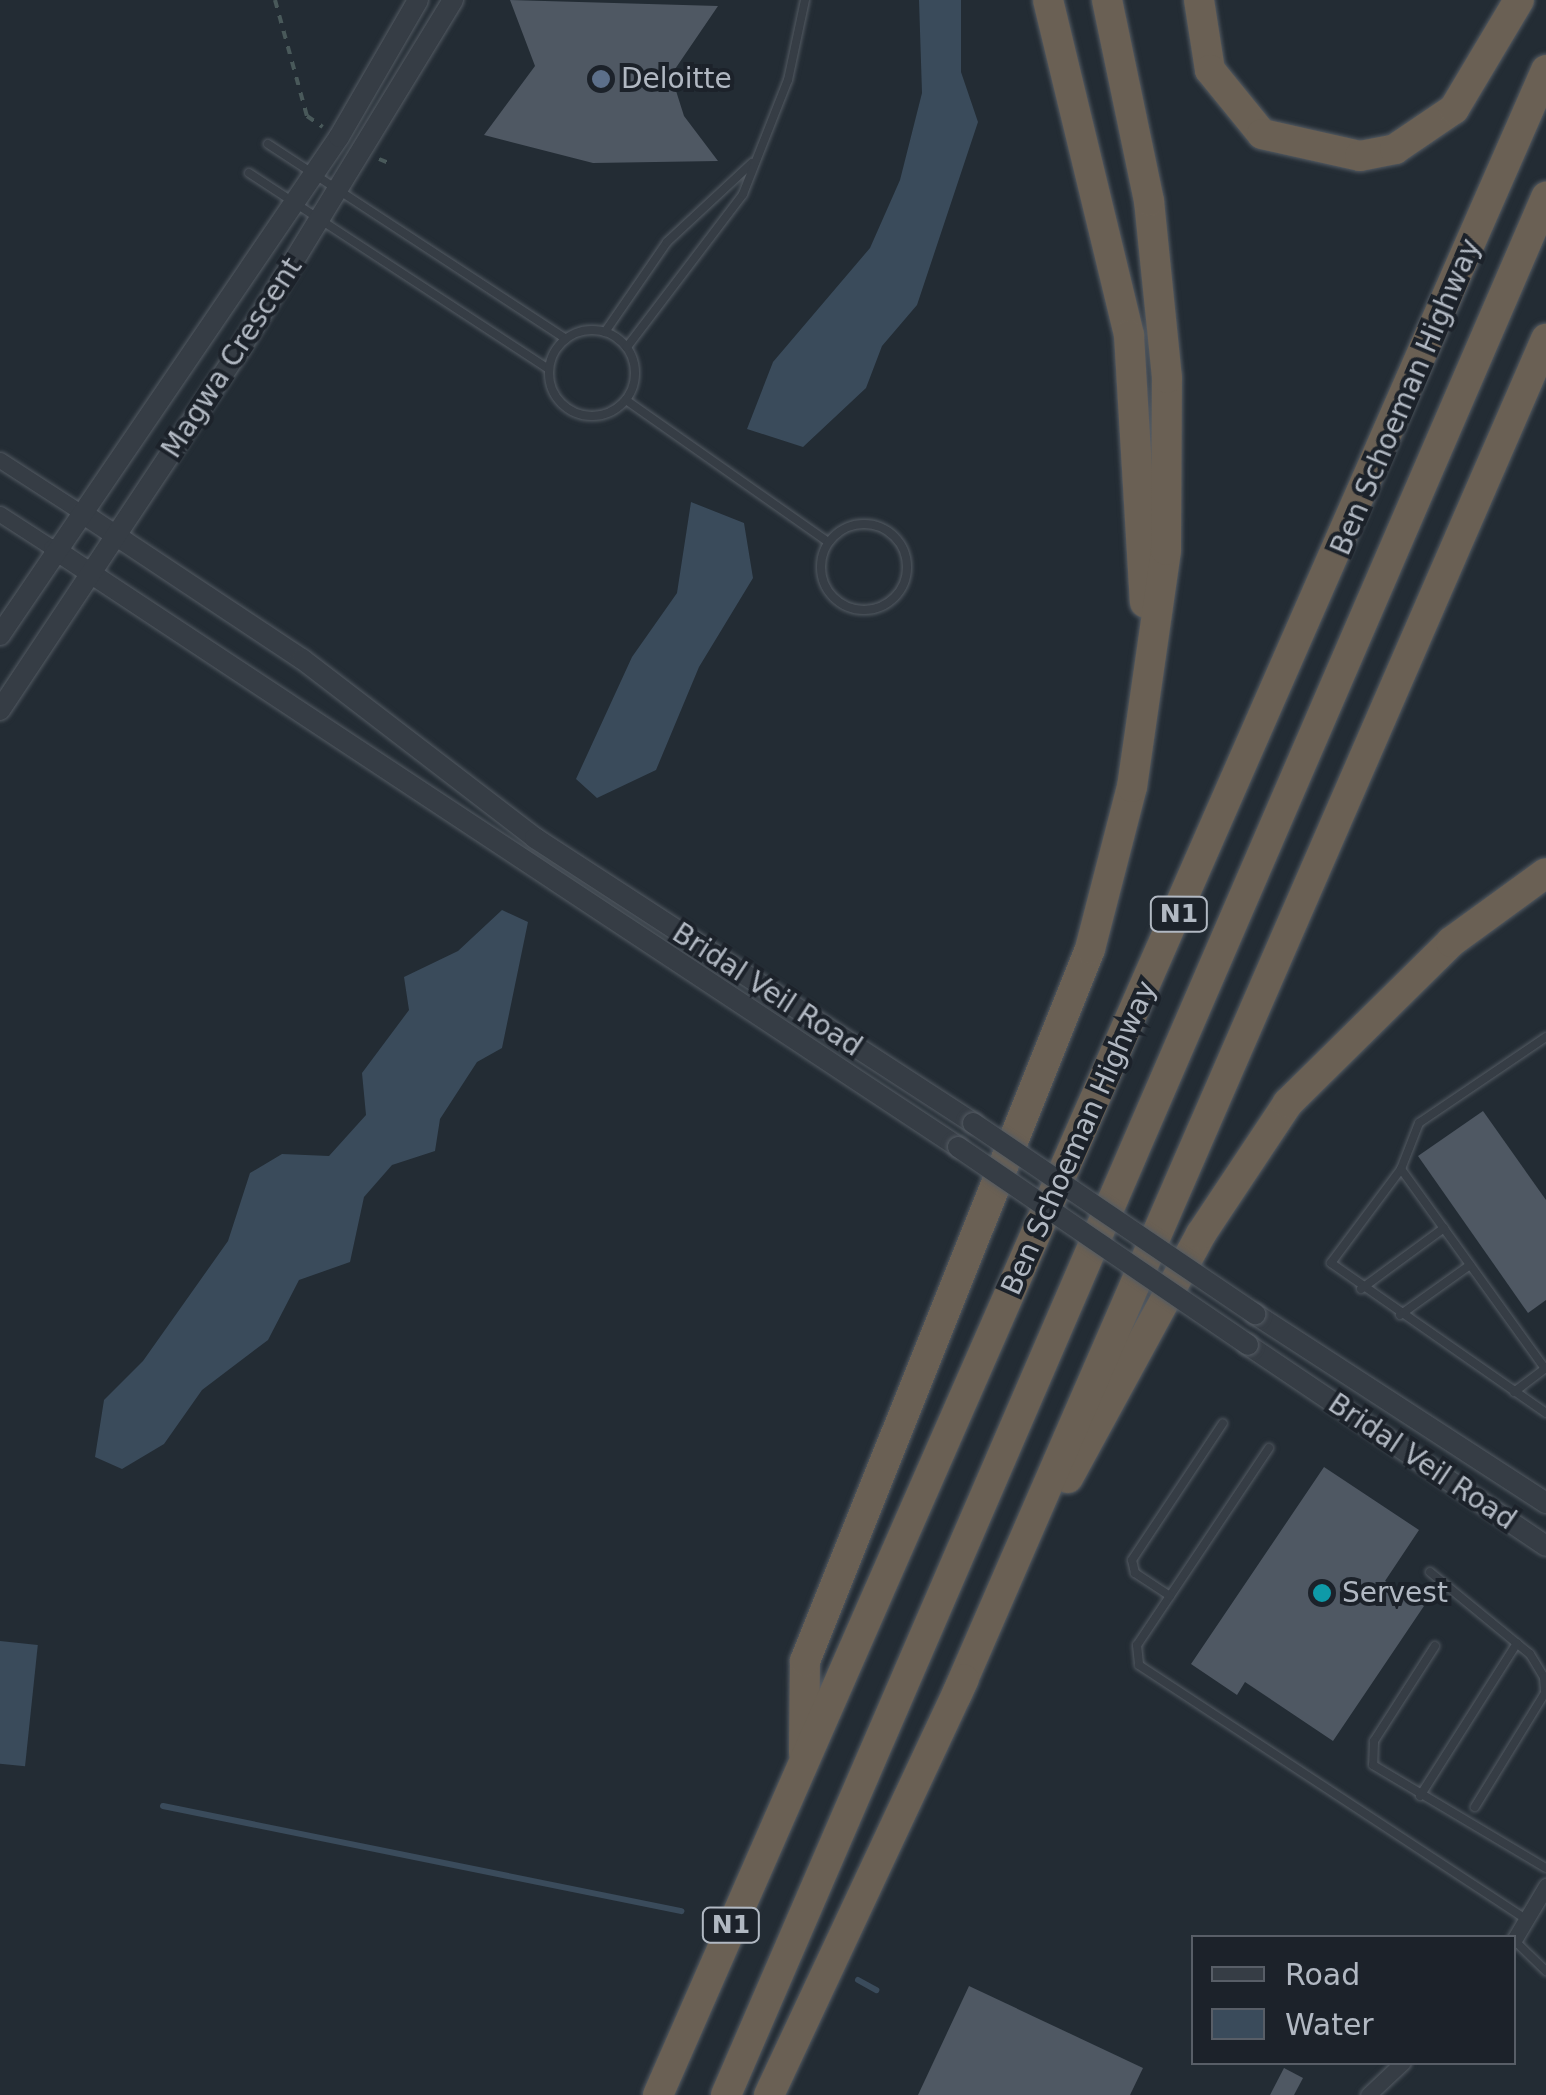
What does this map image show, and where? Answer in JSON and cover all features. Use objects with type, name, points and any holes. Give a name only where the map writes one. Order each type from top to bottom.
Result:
[{"type":"highway","points":[[1048,0],[1129,335],[1148,666]]},
{"type":"highway","points":[[804,1756],[805,1662],[1090,949],[1132,788],[1166,550],[1167,378],[1149,201],[1107,0]]},
{"type":"highway","points":[[1198,0],[1210,70],[1262,134],[1360,156],[1395,148],[1454,109],[1519,0]]},
{"type":"highway","name":"Ben Schoeman Highway","points":[[658,2095],[1546,70]]},
{"type":"highway","name":"Ben Schoeman Highway","points":[[726,2095],[1546,197]]},
{"type":"highway","points":[[769,2095],[956,1696],[1546,339]]},
{"type":"highway","points":[[956,1696],[1140,1344],[1279,1116],[1356,1028],[1513,895],[1546,876]]},
{"type":"street","name":"Magwa Crescent","points":[[0,635],[54,550],[339,137],[418,0]]},
{"type":"street","name":"Magwa Crescent","points":[[0,710],[366,153],[453,0]]},
{"type":"street","name":"Bridal Veil Road","points":[[0,460],[302,659],[535,838],[1546,1504]]},
{"type":"street","name":"Bridal Veil Road","points":[[0,514],[958,1147],[1546,1546]]},
{"type":"street","points":[[1454,1484],[1546,1555]]},
{"type":"street","points":[[1516,1936],[1546,1886]]},
{"type":"street","points":[[1368,2095],[1400,2065]]},
{"type":"lane","points":[[627,347],[743,194],[752,163],[788,80],[806,0]]},
{"type":"lane","points":[[268,144],[566,338],[605,332],[627,347],[636,373],[626,400],[601,416],[572,412],[552,391],[549,369],[566,338]]},
{"type":"lane","points":[[605,332],[667,242],[752,163]]},
{"type":"lane","points":[[249,173],[549,369]]},
{"type":"lane","points":[[626,400],[828,542]]},
{"type":"lane","points":[[863,523],[889,532],[908,567],[898,594],[858,610],[832,597],[820,570],[828,542],[863,523]]},
{"type":"lane","points":[[1546,1036],[1420,1123],[1401,1169],[1332,1254],[1334,1271],[1546,1413]]},
{"type":"lane","points":[[1401,1169],[1546,1368],[1514,1392]]},
{"type":"lane","points":[[1361,1289],[1444,1228]]},
{"type":"lane","points":[[1400,1315],[1470,1265]]},
{"type":"lane","points":[[1170,1596],[1131,1564],[1224,1423]]},
{"type":"lane","points":[[1269,1448],[1137,1645],[1139,1665],[1526,1919]]},
{"type":"lane","points":[[1430,1572],[1539,1665],[1545,1693],[1475,1807]]},
{"type":"lane","points":[[1420,1796],[1517,1643]]},
{"type":"lane","points":[[1435,1646],[1370,1750],[1373,1765],[1546,1868]]},
{"type":"lane","points":[[1516,1942],[1546,1971]]},
{"type":"path","points":[[274,0],[307,116],[339,137]]},
{"type":"path","points":[[366,153],[389,163]]},
{"type":"water","points":[[919,0],[961,0],[961,72],[978,122],[917,305],[882,346],[866,388],[803,447],[747,429],[773,362],[870,248],[900,180],[922,93]]},
{"type":"water","points":[[691,502],[744,523],[753,578],[699,667],[656,770],[597,798],[576,779],[632,657],[677,593]]},
{"type":"water","points":[[502,910],[528,922],[502,1048],[477,1062],[440,1119],[435,1151],[392,1165],[364,1197],[350,1262],[299,1280],[268,1340],[202,1390],[164,1444],[122,1469],[95,1457],[104,1400],[143,1361],[228,1241],[250,1173],[282,1154],[329,1156],[366,1115],[362,1073],[409,1010],[404,977],[458,951]]},
{"type":"water","points":[[0,1641],[38,1645],[25,1766],[0,1764]]},
{"type":"building","name":"Deloitte","points":[[510,0],[718,6],[671,75],[684,116],[718,161],[593,163],[484,135],[535,66]]},
{"type":"building","points":[[1483,1111],[1546,1200],[1546,1300],[1528,1313],[1418,1156]]},
{"type":"building","name":"Servest","points":[[1324,1467],[1419,1530],[1385,1581],[1424,1606],[1333,1741],[1245,1682],[1237,1695],[1191,1664]]},
{"type":"building","points":[[969,1986],[1143,2068],[1130,2095],[918,2095]]},
{"type":"building","points":[[1284,2068],[1303,2078],[1294,2095],[1270,2095]]},
{"type":"waterway","points":[[163,1806],[681,1911]]},
{"type":"waterway","points":[[858,1980],[876,1990]]},
{"type":"place","name":"Deloitte","points":[[601,79]]},
{"type":"place","name":"Servest","points":[[1322,1593]]}]
